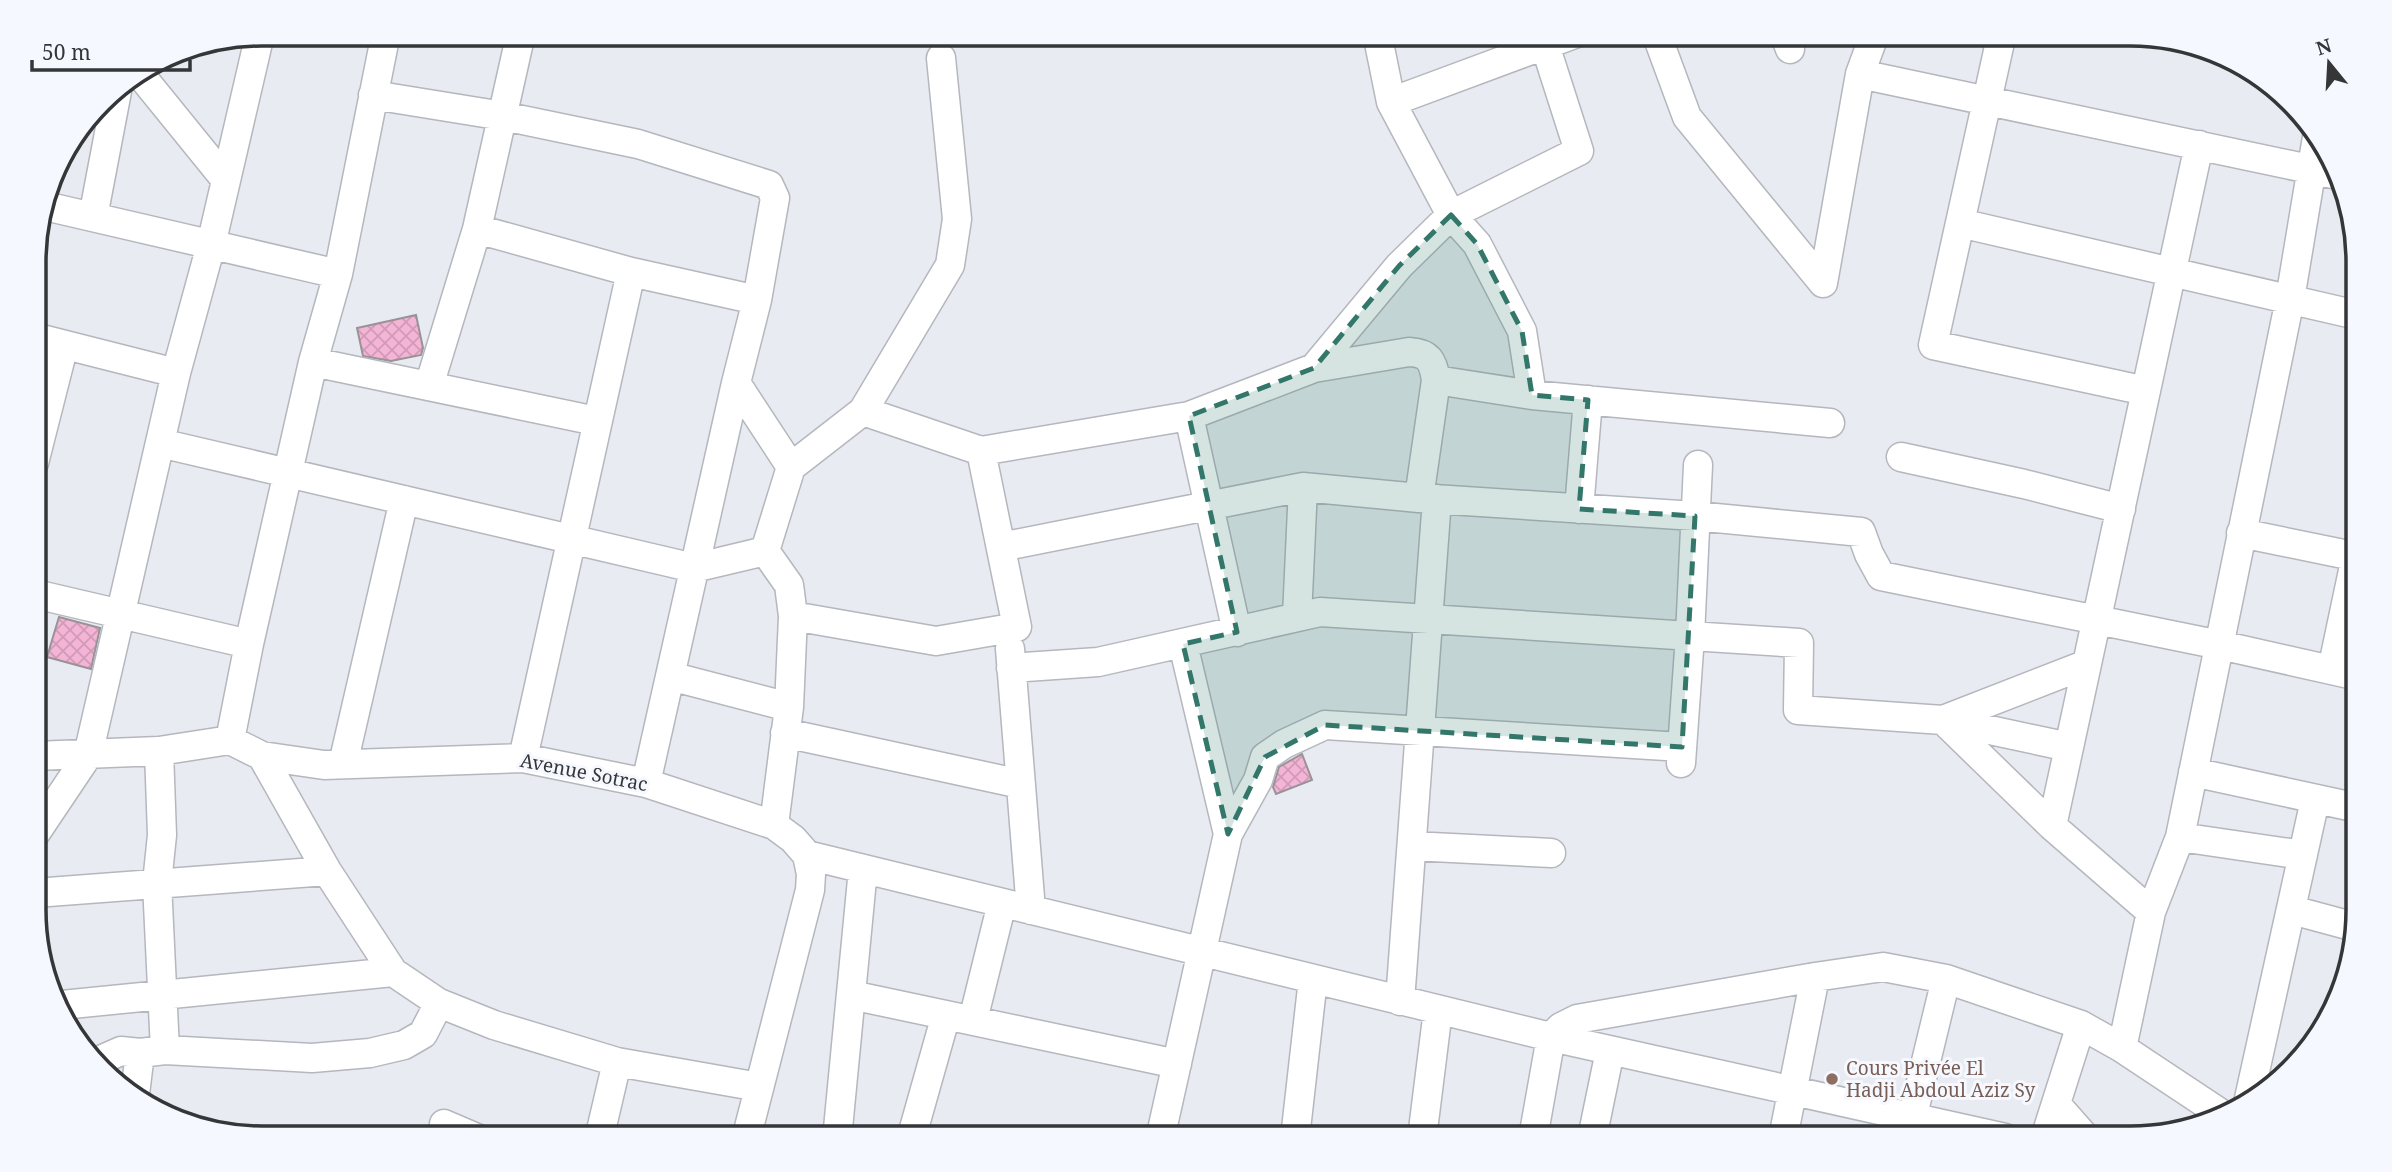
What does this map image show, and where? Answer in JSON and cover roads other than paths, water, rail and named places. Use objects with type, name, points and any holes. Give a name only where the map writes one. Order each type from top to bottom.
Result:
[{"type":"street","points":[[46,818],[88,755],[176,373],[211,245],[257,46]]},
{"type":"street","points":[[230,740],[313,362],[338,274],[383,46]]},
{"type":"street","points":[[429,386],[477,229],[518,46]]},
{"type":"street","points":[[1380,46],[1391,102],[1451,215],[1477,244],[1522,331],[1532,395]]},
{"type":"street","points":[[1391,102],[1542,46]]},
{"type":"street","points":[[1314,368],[1399,266],[1451,215],[1579,151],[1545,46]]},
{"type":"street","points":[[1661,46],[1687,117],[1823,283],[1860,74],[1870,46]]},
{"type":"street","points":[[1999,46],[1933,345],[2146,391]]},
{"type":"street","points":[[765,551],[791,467],[863,411],[950,265],[957,219],[941,58]]},
{"type":"street","points":[[1860,74],[2322,171],[2290,299],[2180,837],[2151,912],[2122,1048]]},
{"type":"street","points":[[145,80],[225,180]]},
{"type":"street","points":[[373,95],[503,116],[638,144],[769,185],[775,198],[757,300],[646,783]]},
{"type":"street","points":[[93,217],[115,104]]},
{"type":"street","points":[[2052,826],[2199,145]]},
{"type":"street","points":[[53,208],[338,274]]},
{"type":"street","points":[[1960,223],[2346,312]]},
{"type":"street","points":[[477,229],[631,272],[757,300]]},
{"type":"street","points":[[523,758],[631,272]]},
{"type":"street","points":[[46,340],[176,373]]},
{"type":"street","points":[[46,412],[64,345]]},
{"type":"street","points":[[863,411],[981,451],[1189,416],[1314,368],[1409,352],[1429,357],[1434,364],[1436,380],[1428,498],[1429,619],[1401,1000]]},
{"type":"street","points":[[313,362],[596,421]]},
{"type":"street","points":[[1436,380],[1532,395],[1830,423]]},
{"type":"street","points":[[736,383],[791,467]]},
{"type":"street","points":[[1579,509],[1588,400]]},
{"type":"street","points":[[1189,416],[1237,632]]},
{"type":"street","points":[[160,443],[694,568],[765,551]]},
{"type":"street","points":[[793,616],[936,640],[1017,627],[981,451]]},
{"type":"street","points":[[1901,457],[2024,484],[2120,509]]},
{"type":"street","points":[[1163,1126],[1227,834],[1258,780],[1265,757],[1284,744],[1325,725],[1421,729],[1681,755],[1698,465]]},
{"type":"street","points":[[1297,617],[1303,487]]},
{"type":"street","points":[[1001,547],[1303,487],[1695,516],[1861,532],[1881,576],[2345,673]]},
{"type":"street","points":[[343,764],[404,500]]},
{"type":"street","points":[[2241,533],[2346,552]]},
{"type":"street","points":[[765,551],[789,585],[793,616],[787,720],[774,825]]},
{"type":"street","points":[[46,597],[249,644]]},
{"type":"street","points":[[1011,668],[1098,662],[1320,612],[1799,643],[1798,710],[1943,720],[2069,747]]},
{"type":"street","points":[[1008,629],[1031,910]]},
{"type":"street","points":[[1183,644],[1227,834]]},
{"type":"street","points":[[1943,720],[2087,664]]},
{"type":"street","points":[[670,676],[787,720],[1021,784]]},
{"type":"street","points":[[1943,720],[2052,826],[2151,912]]},
{"type":"street","points":[[46,756],[159,751],[230,740],[262,757],[327,871],[393,972],[439,1003],[494,1025],[617,1062],[759,1087]]},
{"type":"street","points":[[138,1087],[153,1052],[164,996],[157,883],[162,835],[159,751]]},
{"type":"street","name":"Avenue Sotrac","points":[[262,757],[324,765],[523,758],[646,783],[774,825],[793,839],[807,855]]},
{"type":"street","points":[[2193,772],[2346,806]]},
{"type":"street","points":[[2251,1089],[2315,800]]},
{"type":"street","points":[[2180,837],[2303,855]]},
{"type":"street","points":[[1412,846],[1551,853]]},
{"type":"street","points":[[749,1126],[810,890],[811,874],[807,855],[1551,1038],[1946,1126]]},
{"type":"street","points":[[838,1126],[863,869]]},
{"type":"street","points":[[46,892],[327,871]]},
{"type":"street","points":[[974,1020],[1002,903]]},
{"type":"street","points":[[2292,909],[2346,924]]},
{"type":"street","points":[[1535,1126],[1551,1038],[1561,1027],[1577,1019],[1883,967],[1946,979],[2081,1025],[2122,1048],[2214,1109]]},
{"type":"street","points":[[68,1005],[393,972]]},
{"type":"street","points":[[1785,1126],[1815,977]]},
{"type":"street","points":[[1296,1126],[1313,979]]},
{"type":"street","points":[[1912,1119],[1946,979]]},
{"type":"street","points":[[851,995],[1177,1064]]},
{"type":"street","points":[[105,1058],[121,1051],[312,1058],[370,1053],[404,1045],[423,1034],[439,1003]]},
{"type":"street","points":[[1424,1126],[1438,1010]]},
{"type":"street","points":[[915,1126],[946,1015]]},
{"type":"street","points":[[2049,1126],[2081,1025]]},
{"type":"street","points":[[1594,1126],[1610,1051]]},
{"type":"street","points":[[602,1126],[617,1062]]},
{"type":"street","points":[[2056,1104],[2075,1126]]},
{"type":"street","points":[[444,1124],[449,1126]]},
{"type":"place","name":"Cours Privée El Hadji Abdoul Aziz Sy","points":[[1832,1079]]}]
